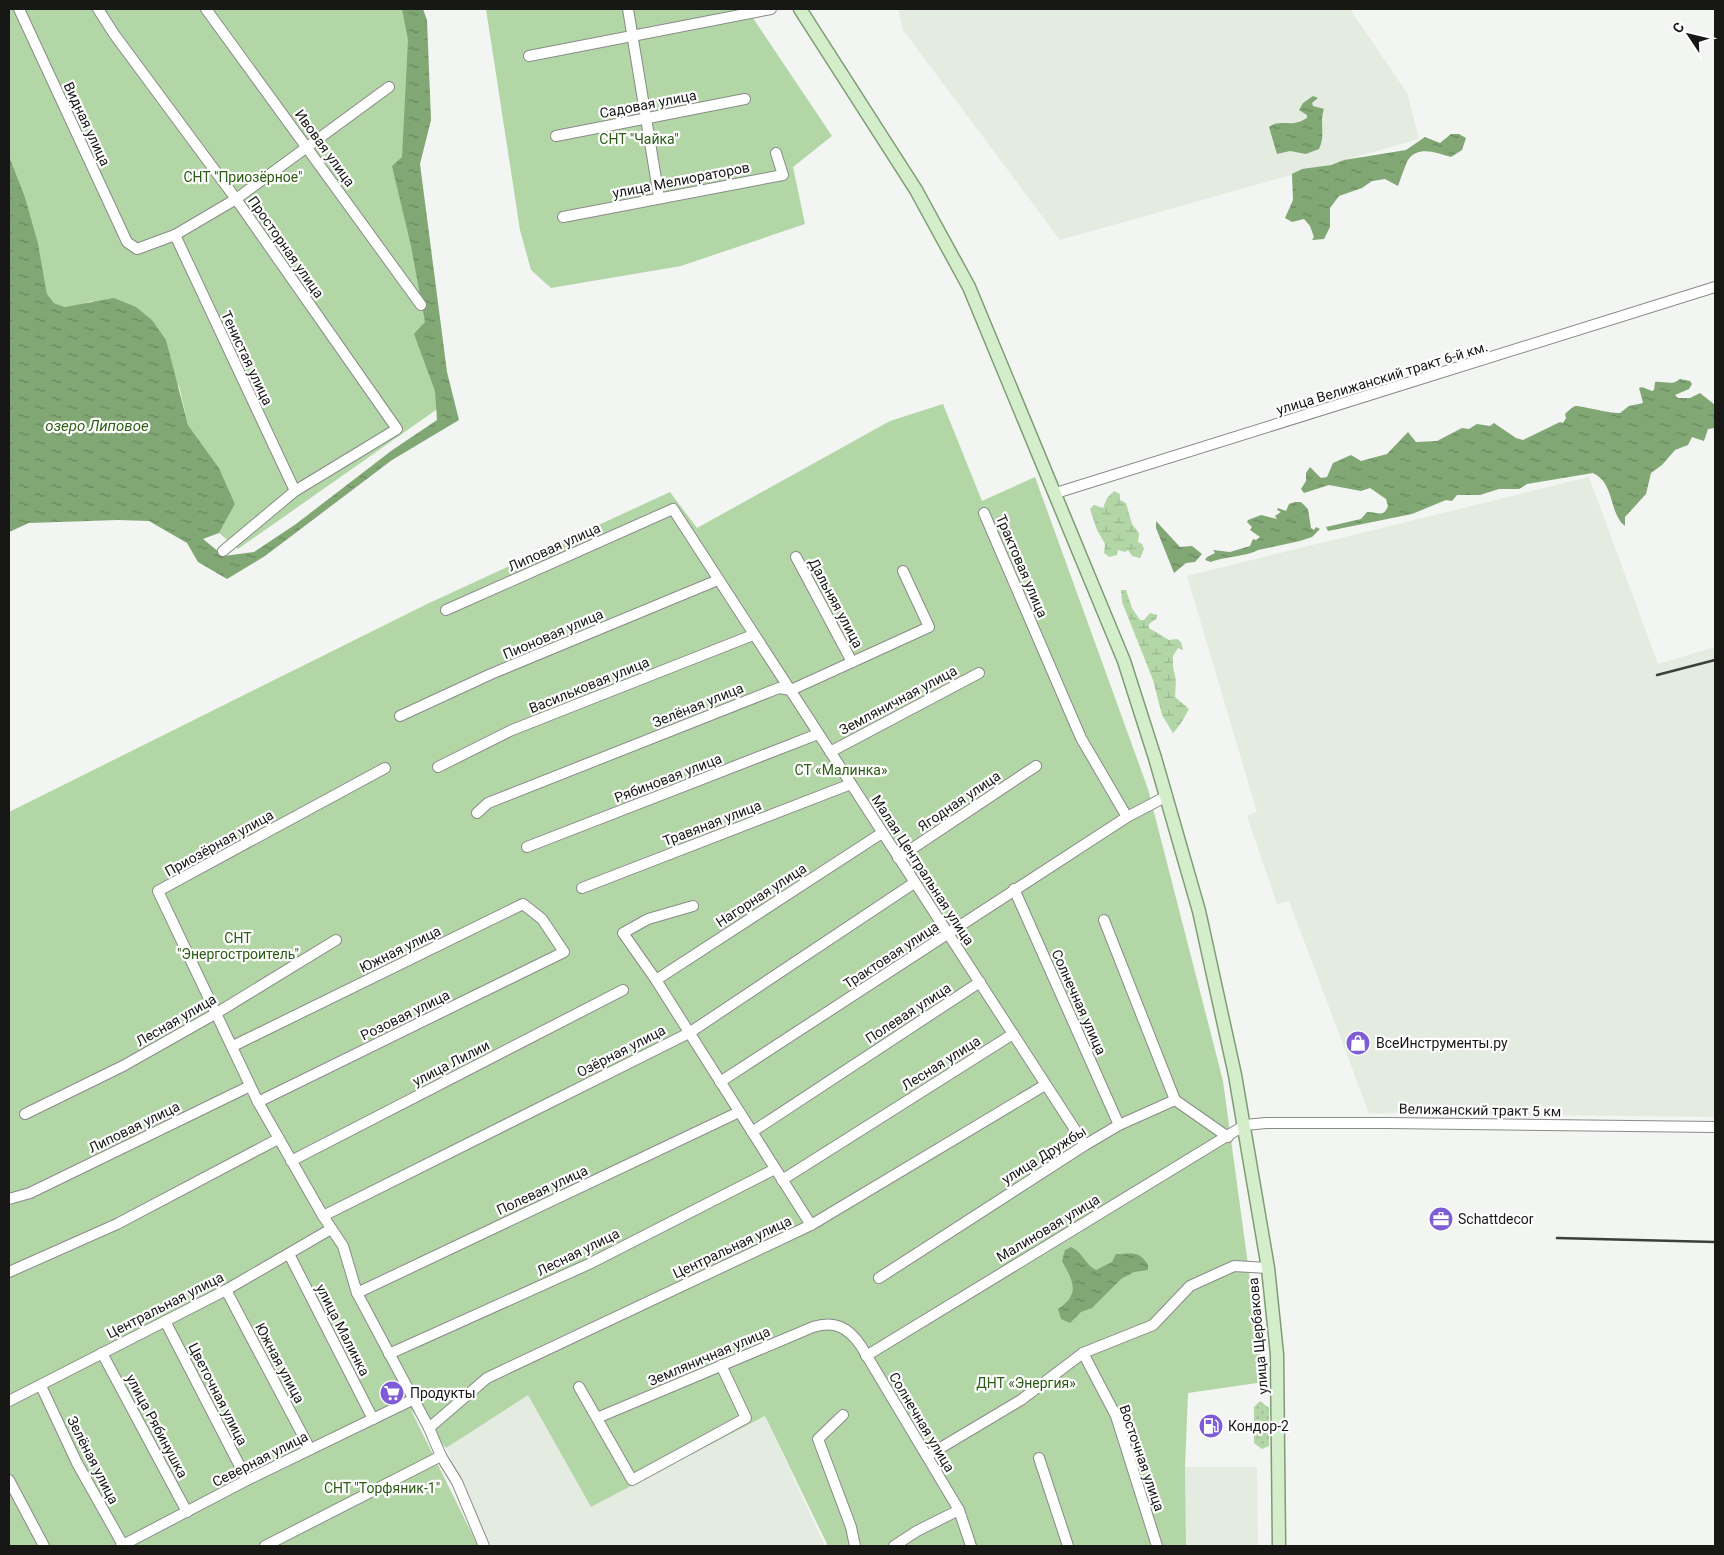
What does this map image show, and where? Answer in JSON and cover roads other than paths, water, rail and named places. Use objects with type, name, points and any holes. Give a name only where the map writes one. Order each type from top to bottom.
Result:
[{"type":"main road","name":"улица Щербакова","points":[[800,9],[916,190],[969,287],[1056,493],[1124,661],[1167,796],[1199,911],[1245,1125],[1268,1268],[1277,1354],[1279,1546]]},
{"type":"street","name":"Видная улица","points":[[19,9],[127,242],[133,248],[141,248],[175,235]]},
{"type":"street","name":"Просторная улица","points":[[98,9],[114,34],[236,199],[397,429],[295,491]]},
{"type":"street","name":"Ивовая улица","points":[[206,9],[421,305]]},
{"type":"street","points":[[628,9],[635,37],[659,197]]},
{"type":"street","points":[[528,56],[635,37],[771,9]]},
{"type":"street","points":[[175,235],[236,199],[389,88]]},
{"type":"street","name":"Садовая улица","points":[[556,136],[745,99]]},
{"type":"street","name":"улица Мелиораторов","points":[[563,217],[659,197],[783,175],[776,153]]},
{"type":"street","name":"Тенистая улица","points":[[175,235],[295,491]]},
{"type":"street","name":"улица Велижанский тракт 6-й км.","points":[[1056,493],[1715,287]]},
{"type":"street","points":[[222,551],[295,491]]},
{"type":"street","name":"Малая Центральная улица","points":[[673,510],[1085,1145]]},
{"type":"street","name":"Липовая улица","points":[[446,610],[673,510]]},
{"type":"street","name":"Трактовая улица","points":[[984,513],[1080,738],[1127,817]]},
{"type":"street","name":"Дальняя улица","points":[[796,557],[852,662]]},
{"type":"street","name":"Зелёная улица","points":[[477,813],[488,803],[761,695],[779,688],[791,690],[929,627],[903,571]]},
{"type":"street","name":"Пионовая улица","points":[[400,716],[492,674],[718,580]]},
{"type":"street","name":"Васильковая улица","points":[[438,767],[512,730],[753,634]]},
{"type":"street","name":"Земляничная улица","points":[[830,752],[978,672]]},
{"type":"street","name":"Рябиновая улица","points":[[527,848],[818,734]]},
{"type":"street","name":"Ягодная улица","points":[[898,858],[1036,766]]},
{"type":"street","name":"Приозёрная улица","points":[[215,1014],[158,891],[385,768]]},
{"type":"street","name":"Травяная улица","points":[[582,888],[851,784]]},
{"type":"street","name":"Трактовая улица","points":[[720,1082],[949,934],[1014,889],[1127,817],[1167,796]]},
{"type":"street","name":"Нагорная улица","points":[[656,980],[882,833]]},
{"type":"street","name":"Озёрная улица","points":[[323,1216],[689,1032],[914,883]]},
{"type":"street","name":"Солнечная улица","points":[[1014,889],[1119,1125]]},
{"type":"street","name":"Южная улица","points":[[233,1046],[523,904],[542,919],[564,952]]},
{"type":"street","points":[[693,906],[648,919],[622,933],[656,980],[811,1225]]},
{"type":"street","points":[[1104,920],[1174,1100],[1228,1136]]},
{"type":"street","name":"Лесная улица","points":[[25,1114],[123,1066],[215,1014],[336,940]]},
{"type":"street","name":"Розовая улица","points":[[258,1102],[564,952]]},
{"type":"street","name":"Полевая улица","points":[[752,1132],[980,982]]},
{"type":"street","name":"улица Лилии","points":[[291,1161],[623,990]]},
{"type":"street","points":[[215,1014],[233,1046],[258,1102],[323,1216],[343,1246],[357,1293],[412,1400],[429,1428],[441,1456],[457,1482],[484,1546]]},
{"type":"street","name":"Лесная улица","points":[[782,1180],[1013,1034]]},
{"type":"street","name":"Центральная улица","points":[[429,1428],[488,1378],[811,1225],[1045,1085]]},
{"type":"street","name":"Липовая улица","points":[[9,1199],[30,1193],[250,1086]]},
{"type":"street","name":"улица Дружбы","points":[[879,1278],[1085,1145],[1119,1125],[1174,1100]]},
{"type":"street","name":"Полевая улица","points":[[357,1293],[739,1112]]},
{"type":"street","name":"Велижанский тракт 5 км","points":[[1245,1125],[1266,1123],[1370,1123],[1715,1127]]},
{"type":"street","name":"Малиновая улица","points":[[866,1356],[1245,1125]]},
{"type":"street","points":[[9,1272],[117,1224],[278,1138]]},
{"type":"street","name":"Лесная улица","points":[[389,1354],[588,1264],[775,1169]]},
{"type":"street","name":"Центральная улица","points":[[9,1401],[41,1386],[164,1320],[226,1290],[331,1228]]},
{"type":"street","name":"улица Малинка","points":[[289,1254],[373,1418]]},
{"type":"street","points":[[927,1456],[1022,1400],[1083,1353],[1153,1324],[1190,1286],[1234,1266],[1268,1268]]},
{"type":"street","name":"Южная улица","points":[[226,1290],[310,1449]]},
{"type":"street","name":"Цветочная улица","points":[[164,1320],[247,1480]]},
{"type":"street","name":"Земляничная улица","points":[[597,1418],[813,1327],[834,1324]]},
{"type":"street","name":"Солнечная улица","points":[[834,1324],[853,1335],[866,1356],[959,1510],[971,1546]]},
{"type":"street","name":"улица Рябинушка","points":[[102,1353],[187,1512]]},
{"type":"street","name":"Восточная улица","points":[[1083,1353],[1116,1416],[1157,1546]]},
{"type":"street","points":[[579,1387],[632,1480],[746,1418],[721,1366]]},
{"type":"street","name":"Зелёная улица","points":[[41,1386],[77,1463],[122,1546]]},
{"type":"street","name":"Северная улица","points":[[122,1546],[247,1480],[412,1400]]},
{"type":"street","points":[[843,1415],[818,1439],[851,1527],[855,1546]]},
{"type":"street","points":[[265,1546],[441,1456]]},
{"type":"street","points":[[1039,1458],[1068,1546]]},
{"type":"street","points":[[9,1480],[44,1546]]},
{"type":"street","points":[[894,1546],[917,1531],[959,1510]]},
{"type":"water","name":"озеро Липовое","points":[[402,9],[423,9],[427,20],[431,120],[420,164],[447,372],[459,420],[392,460],[265,556],[227,579],[198,562],[187,543],[149,521],[118,520],[29,523],[9,532],[9,156],[25,197],[38,243],[47,294],[54,303],[65,307],[114,298],[136,307],[152,320],[166,340],[188,425],[219,468],[235,504],[219,533],[203,539],[224,556],[254,552],[296,524],[391,451],[437,420],[435,391],[414,334],[425,322],[411,246],[392,166],[402,157],[408,40]]},
{"type":"water","points":[[1313,96],[1318,98],[1312,103],[1313,106],[1324,109],[1322,139],[1319,149],[1306,154],[1290,151],[1277,154],[1269,127],[1278,123],[1296,123],[1307,118],[1307,115],[1299,110],[1303,103]]},
{"type":"water","points":[[1451,134],[1459,134],[1466,138],[1462,150],[1451,157],[1422,151],[1412,155],[1408,160],[1398,186],[1385,179],[1372,181],[1362,188],[1339,196],[1330,208],[1330,227],[1324,239],[1312,240],[1314,237],[1310,226],[1304,219],[1292,222],[1285,218],[1293,200],[1292,174],[1302,169],[1331,165],[1344,160],[1406,150],[1425,137],[1440,143]]},
{"type":"water","points":[[1680,379],[1690,381],[1692,384],[1689,389],[1675,395],[1678,398],[1690,398],[1700,393],[1715,405],[1715,428],[1708,429],[1704,441],[1692,437],[1688,445],[1675,450],[1662,465],[1651,473],[1646,494],[1625,517],[1625,526],[1616,514],[1605,484],[1593,473],[1527,484],[1519,489],[1499,489],[1480,495],[1457,495],[1452,501],[1446,500],[1412,514],[1328,531],[1326,527],[1361,519],[1367,512],[1379,514],[1384,512],[1388,506],[1386,499],[1370,488],[1361,491],[1329,485],[1304,493],[1301,489],[1306,481],[1306,473],[1310,467],[1321,478],[1327,477],[1333,463],[1351,455],[1361,461],[1387,454],[1408,432],[1416,442],[1437,441],[1462,428],[1469,429],[1477,424],[1490,426],[1494,423],[1516,438],[1523,440],[1560,422],[1563,423],[1566,418],[1565,414],[1575,406],[1620,413],[1629,406],[1643,403],[1639,388],[1642,387],[1652,391],[1654,390],[1655,382],[1671,383]]},
{"type":"water","points":[[1301,502],[1308,509],[1311,528],[1314,530],[1316,527],[1320,529],[1312,537],[1211,562],[1205,560],[1215,553],[1213,550],[1230,552],[1250,546],[1253,539],[1256,540],[1260,537],[1250,530],[1252,527],[1247,522],[1248,520],[1261,515],[1277,519],[1275,516],[1281,512],[1277,510],[1278,508],[1286,511],[1289,504]]},
{"type":"water","points":[[1156,521],[1180,547],[1192,546],[1202,554],[1195,562],[1186,563],[1174,573],[1156,528]]},
{"type":"water","points":[[1071,1247],[1096,1270],[1112,1262],[1116,1254],[1135,1254],[1145,1260],[1148,1270],[1134,1272],[1121,1279],[1092,1308],[1081,1312],[1070,1323],[1061,1319],[1058,1309],[1070,1298],[1072,1292],[1072,1281],[1062,1261],[1065,1250]]},
{"type":"railway","points":[[1657,675],[1715,660]]},
{"type":"railway","points":[[1557,1238],[1715,1242]]},
{"type":"place","name":"ВсеИнструменты.ру","points":[[1358,1043]]},
{"type":"place","name":"Schattdecor","points":[[1441,1219]]},
{"type":"place","name":"Продукты","points":[[392,1393]]},
{"type":"place","name":"Кондор-2","points":[[1211,1426]]},
{"type":"park label","name":"СНТ \"Чайка\"","points":[[639,139]]},
{"type":"park label","name":"СНТ \"Приозёрное\"","points":[[243,177]]},
{"type":"park label","name":"CТ «Малинка»","points":[[841,770]]},
{"type":"park label","name":"СНТ \"Энергостроитель\"","points":[[238,946]]},
{"type":"park label","name":"ДНТ «Энергия»","points":[[1026,1383]]},
{"type":"park label","name":"СНТ \"Торфяник-1\"","points":[[382,1488]]}]
